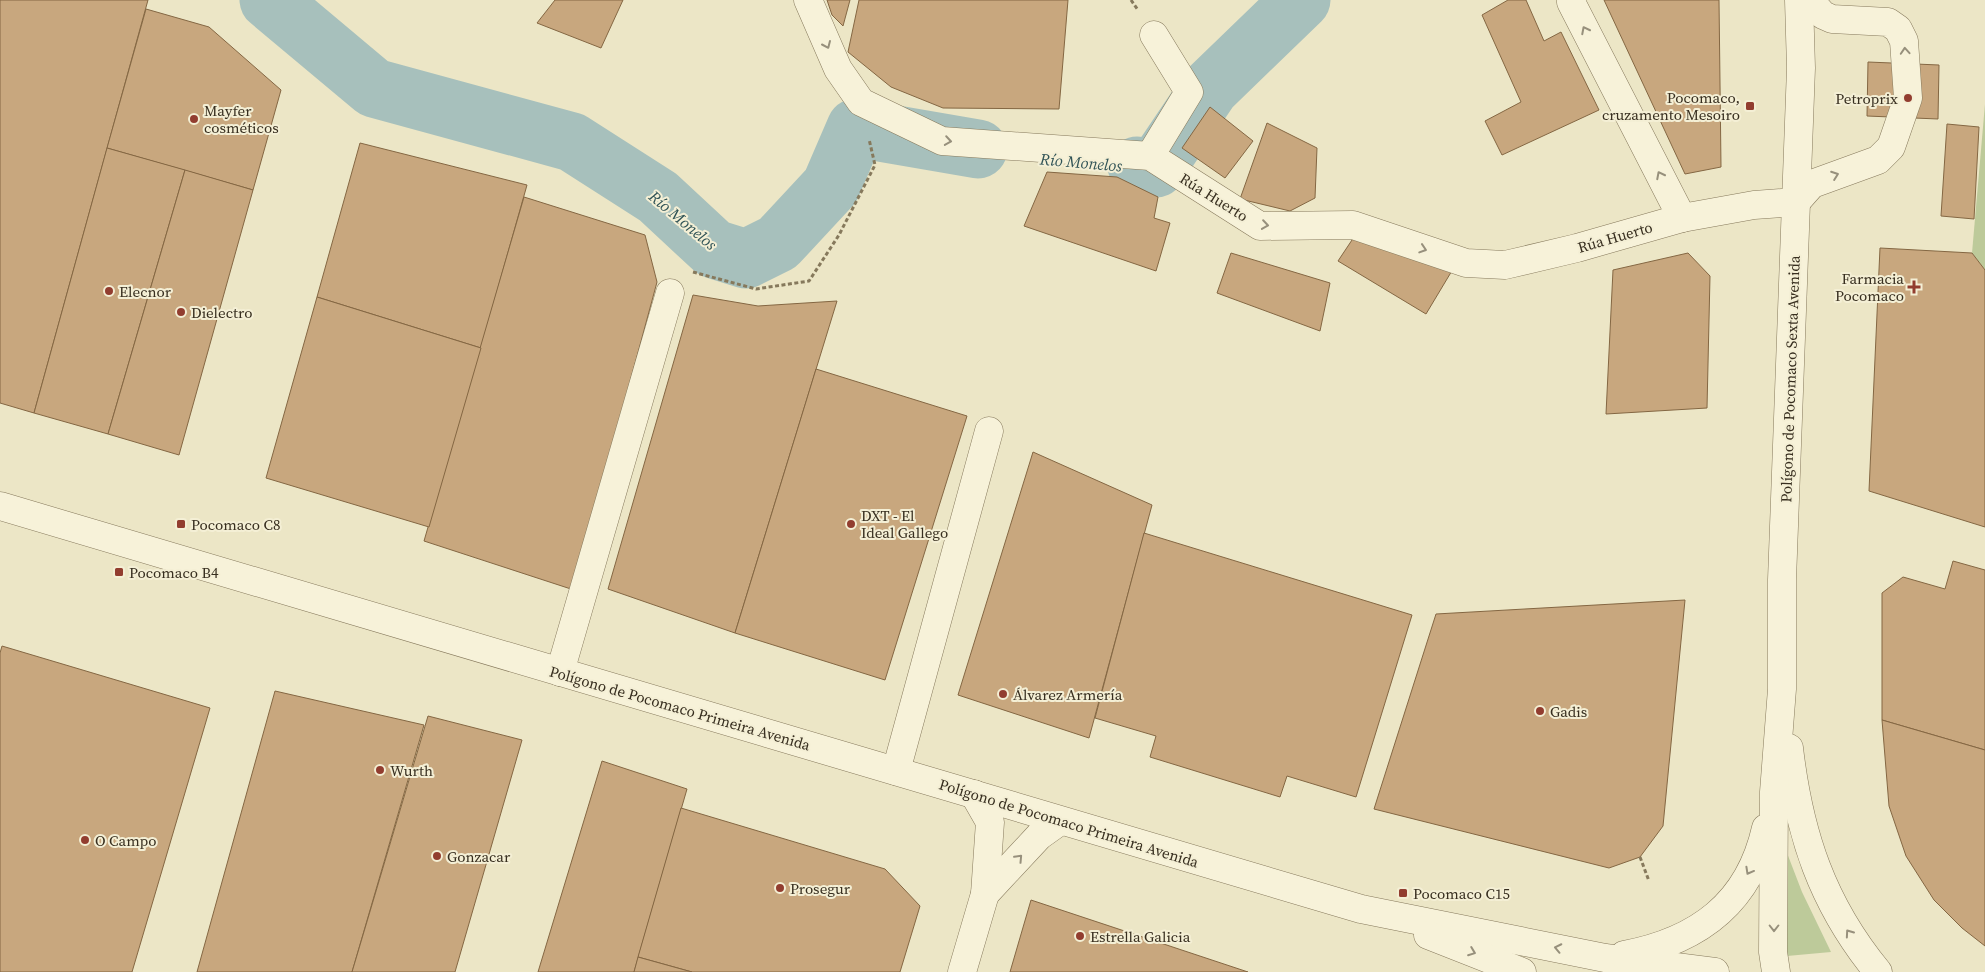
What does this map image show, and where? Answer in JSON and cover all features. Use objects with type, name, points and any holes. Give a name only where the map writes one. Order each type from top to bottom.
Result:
[{"type":"street","points":[[808,0],[838,69],[860,102]]},
{"type":"street","points":[[1572,0],[1571,2],[1682,218]]},
{"type":"street","points":[[1796,202],[1812,184],[1878,160],[1891,147],[1908,98],[1904,40],[1898,29],[1888,22],[1832,19],[1822,15],[1810,2]]},
{"type":"street","name":"Polígono de Pocomaco Sexta Avenida","points":[[1776,972],[1773,952],[1774,792],[1782,689],[1783,562],[1801,68],[1810,2]]},
{"type":"street","points":[[1150,156],[1189,92],[1154,35]]},
{"type":"street","name":"Rúa Huerto","points":[[860,102],[942,141],[1150,156],[1260,226],[1353,226],[1466,263],[1504,265],[1577,248],[1682,218],[1754,205],[1796,202]]},
{"type":"street","points":[[560,672],[670,293]]},
{"type":"street","points":[[896,771],[989,431]]},
{"type":"street","name":"Polígono de Pocomaco Primeira Avenida","points":[[0,506],[1361,909],[1605,958],[1715,972]]},
{"type":"street","name":"Polígono de Pocomaco Sexta Avenida","points":[[1782,689],[1793,780],[1809,849],[1828,896],[1845,929],[1878,972]]},
{"type":"street","points":[[1605,958],[1639,952],[1681,940],[1711,921],[1738,892],[1757,858],[1774,792]]},
{"type":"street","points":[[962,972],[986,894],[990,822],[974,794]]},
{"type":"street","points":[[986,894],[1039,836],[1060,821]]},
{"type":"street","name":"Polígono de Pocomaco Primeira Avenida","points":[[1361,909],[1522,972]]},
{"type":"path","points":[[670,293],[680,269],[756,289],[809,281],[839,235],[875,165],[860,102]]},
{"type":"path","points":[[1640,857],[1649,881]]},
{"type":"green space","points":[[1985,104],[1985,270],[1972,253]]},
{"type":"green space","points":[[1787,853],[1802,892],[1831,952],[1787,956]]},
{"type":"building","points":[[0,0],[148,0],[34,413],[0,403]]},
{"type":"building","points":[[555,0],[623,0],[601,48],[537,23]]},
{"type":"building","points":[[827,0],[850,0],[843,26],[832,15]]},
{"type":"building","points":[[859,0],[1068,0],[1059,109],[943,108],[891,87],[848,52]]},
{"type":"building","points":[[1508,0],[1526,0],[1544,41],[1561,32],[1599,110],[1502,155],[1485,121],[1521,102],[1482,15]]},
{"type":"building","points":[[1604,0],[1719,0],[1721,167],[1685,174]]},
{"type":"building","name":"Mayfer cosméticos","points":[[146,9],[209,27],[281,90],[253,190],[107,148]]},
{"type":"building","points":[[1868,62],[1939,65],[1938,119],[1867,116]]},
{"type":"building","points":[[1210,107],[1253,141],[1225,178],[1182,148]]},
{"type":"building","points":[[1267,123],[1317,148],[1315,198],[1290,211],[1240,199]]},
{"type":"building","points":[[1947,124],[1979,127],[1974,219],[1941,216]]},
{"type":"building","points":[[360,143],[527,185],[481,348],[317,297]]},
{"type":"building","name":"Elecnor","points":[[107,148],[185,170],[108,434],[34,413]]},
{"type":"building","name":"Dielectro","points":[[185,170],[253,190],[179,455],[108,434]]},
{"type":"building","points":[[1047,172],[1117,177],[1158,197],[1154,218],[1170,223],[1156,271],[1024,226]]},
{"type":"building","points":[[524,197],[645,235],[657,282],[574,590],[424,541]]},
{"type":"building","points":[[1354,237],[1453,269],[1426,314],[1338,261]]},
{"type":"building","points":[[1880,248],[1972,253],[1985,270],[1985,527],[1869,491]]},
{"type":"building","points":[[1231,253],[1330,283],[1320,331],[1217,293]]},
{"type":"building","points":[[1688,253],[1710,276],[1707,408],[1606,414],[1613,270]]},
{"type":"building","points":[[693,295],[758,306],[837,301],[735,633],[608,589]]},
{"type":"building","points":[[317,297],[481,348],[429,527],[266,478]]},
{"type":"building","name":"DXT - El Ideal Gallego","points":[[816,369],[967,416],[885,680],[735,633]]},
{"type":"building","points":[[1033,452],[1152,505],[1089,738],[958,695]]},
{"type":"building","points":[[1144,533],[1412,615],[1356,797],[1287,776],[1280,797],[1150,757],[1156,736],[1095,718]]},
{"type":"building","points":[[1953,561],[1985,570],[1985,750],[1882,720],[1882,593],[1903,577],[1945,589]]},
{"type":"building","name":"Gadis","points":[[1685,600],[1663,826],[1640,857],[1609,868],[1374,809],[1436,614]]},
{"type":"building","name":"O Campo","points":[[2,646],[210,708],[132,972],[0,972],[0,653]]},
{"type":"building","points":[[275,691],[424,725],[352,972],[197,972]]},
{"type":"building","name":"Gonzacar","points":[[428,716],[522,740],[455,972],[352,972]]},
{"type":"building","points":[[1882,720],[1985,750],[1985,946],[1962,928],[1934,900],[1906,856],[1889,806]]},
{"type":"building","points":[[602,761],[687,789],[634,972],[538,972]]},
{"type":"building","name":"Prosegur","points":[[681,808],[885,869],[920,906],[900,972],[692,972],[638,957]]},
{"type":"building","name":"Estrella Galicia","points":[[1031,900],[1248,972],[1010,972]]},
{"type":"building","points":[[638,957],[692,972],[634,972]]},
{"type":"waterway","name":"Río Monelos","points":[[269,0],[374,88],[572,142],[658,197],[714,249],[746,259],[778,243],[831,186],[856,128],[978,149]]},
{"type":"waterway","name":"Río Monelos","points":[[1137,166],[1156,168],[1210,88],[1301,0]]},
{"type":"place","name":"Petroprix","points":[[1908,98]]},
{"type":"place","name":"Pocomaco, cruzamento Mesoiro","points":[[1750,106]]},
{"type":"place","name":"Mayfer cosméticos","points":[[194,119]]},
{"type":"place","name":"Farmacia Pocomaco","points":[[1914,287]]},
{"type":"place","name":"Elecnor","points":[[109,291]]},
{"type":"place","name":"Dielectro","points":[[181,312]]},
{"type":"place","name":"Pocomaco C8","points":[[181,524]]},
{"type":"place","name":"DXT - El Ideal Gallego","points":[[851,524]]},
{"type":"place","name":"Pocomaco B4","points":[[119,572]]},
{"type":"place","name":"Álvarez Armería","points":[[1003,694]]},
{"type":"place","name":"Gadis","points":[[1540,711]]},
{"type":"place","name":"Wurth","points":[[380,770]]},
{"type":"place","name":"O Campo","points":[[85,840]]},
{"type":"place","name":"Gonzacar","points":[[437,856]]},
{"type":"place","name":"Prosegur","points":[[780,888]]},
{"type":"place","name":"Pocomaco C15","points":[[1403,893]]},
{"type":"place","name":"Estrella Galicia","points":[[1080,936]]}]
